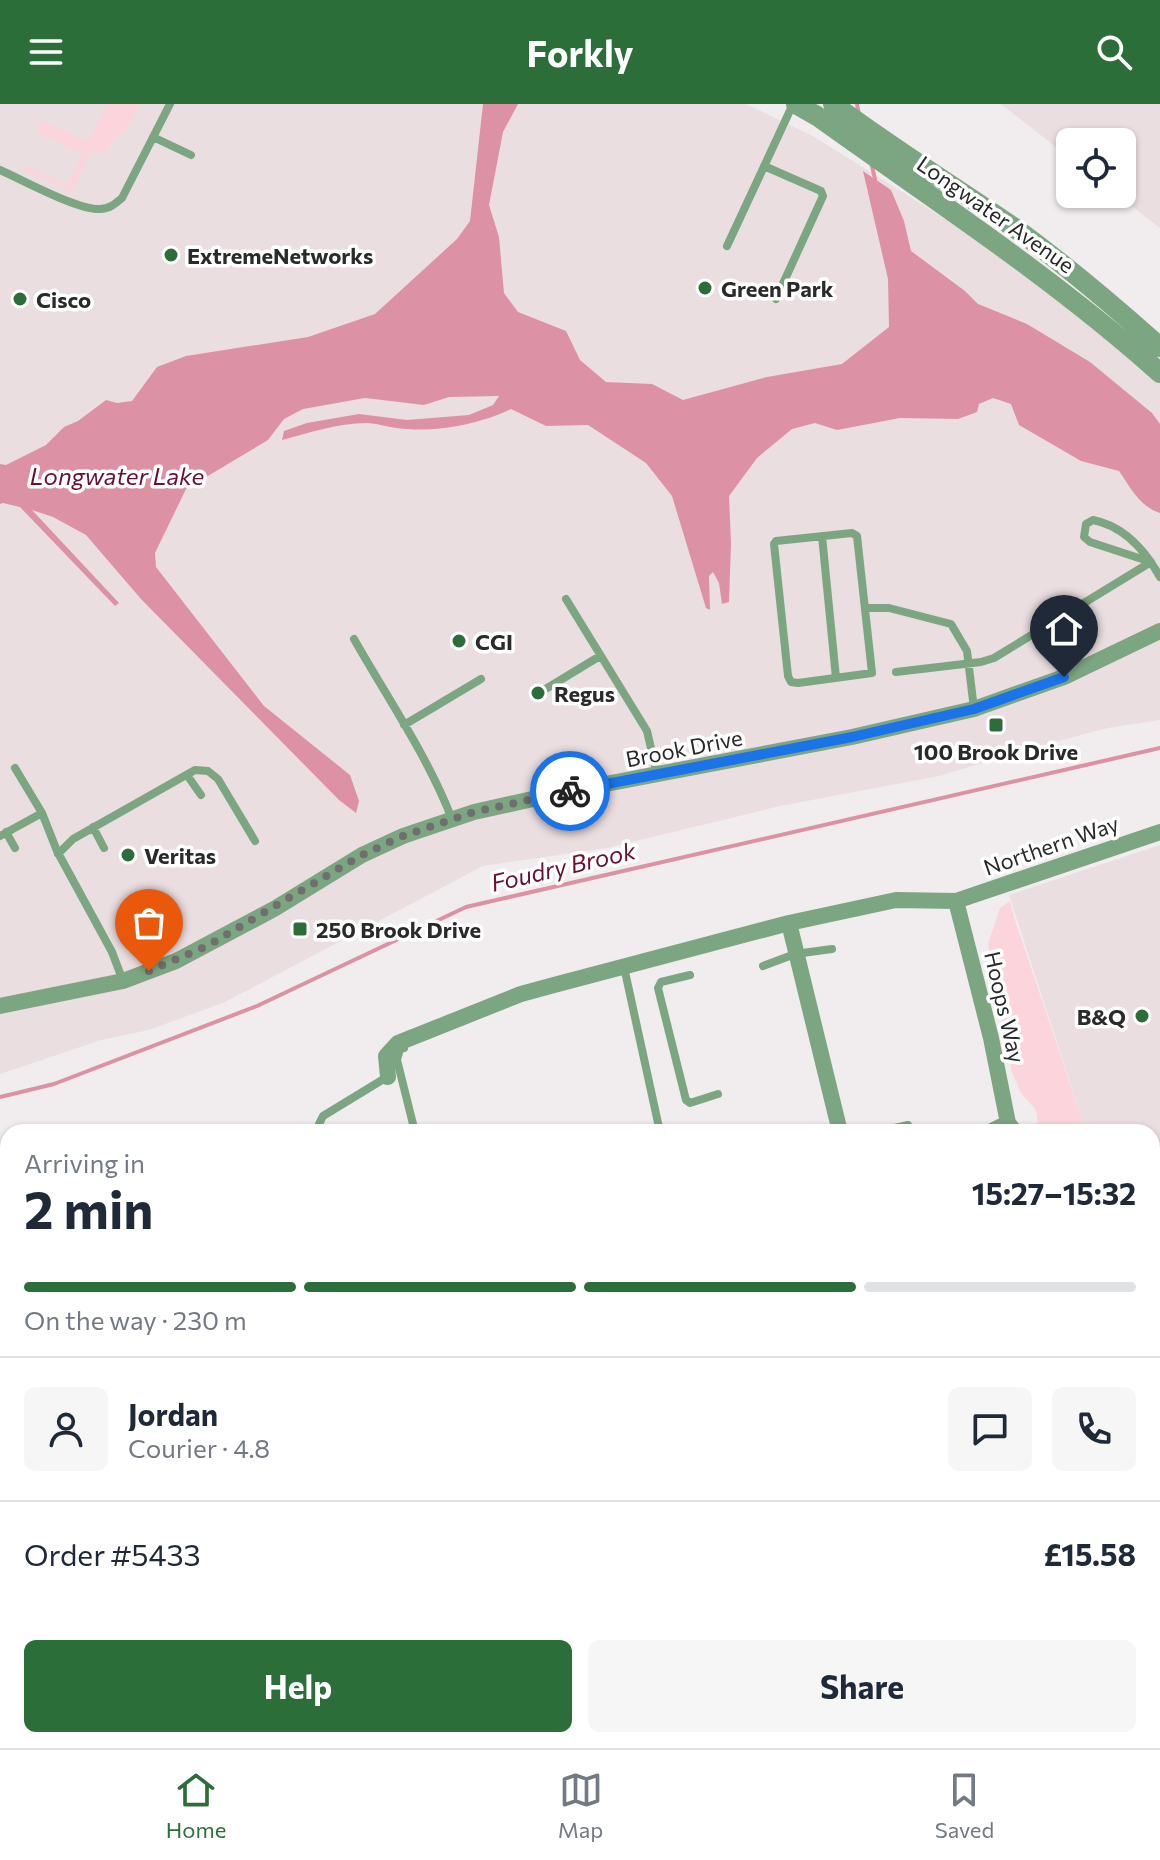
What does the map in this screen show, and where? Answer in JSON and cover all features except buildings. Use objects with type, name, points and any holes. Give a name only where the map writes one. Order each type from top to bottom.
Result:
[{"type":"street","name":"Longwater Avenue","points":[[794,104],[848,138],[1031,267],[1103,322],[1160,373]]},
{"type":"street","name":"Longwater Avenue","points":[[833,104],[1020,232],[1160,347]]},
{"type":"street","name":"Brook Drive","points":[[0,1006],[123,981],[207,946],[362,855],[403,836],[452,819],[569,791],[852,737],[974,709],[1064,677],[1160,631]]},
{"type":"street","name":"Northern Way","points":[[388,1077],[386,1056],[392,1047],[521,994],[789,923],[896,900],[956,901],[1160,832]]},
{"type":"street","name":"Hoops Way","points":[[956,901],[1011,1124]]},
{"type":"street","points":[[789,923],[838,1124]]},
{"type":"lane","points":[[0,170],[70,202],[103,209],[113,206],[122,198],[170,104]]},
{"type":"lane","points":[[727,246],[794,104]]},
{"type":"lane","points":[[153,137],[191,155]]},
{"type":"lane","points":[[764,166],[821,191],[823,196],[776,299]]},
{"type":"lane","points":[[1151,562],[1090,542],[1084,537],[1086,524],[1093,520],[1121,532],[1138,545],[1151,562],[1160,577]]},
{"type":"lane","points":[[852,533],[857,536],[872,673],[868,676],[791,682],[773,548],[776,541],[822,536],[852,533]]},
{"type":"lane","points":[[822,536],[836,678]]},
{"type":"lane","points":[[896,672],[994,658],[1151,562]]},
{"type":"lane","points":[[566,599],[647,731],[658,776]]},
{"type":"lane","points":[[865,608],[889,608],[951,624],[967,651],[974,709]]},
{"type":"lane","points":[[354,639],[428,763],[452,819]]},
{"type":"lane","points":[[539,693],[600,656]]},
{"type":"lane","points":[[404,725],[481,679]]},
{"type":"lane","points":[[15,768],[42,813],[58,854],[112,952],[123,981]]},
{"type":"lane","points":[[58,854],[73,839],[195,770],[208,771],[218,779],[255,841]]},
{"type":"lane","points":[[187,775],[201,795]]},
{"type":"lane","points":[[15,848],[3,834],[42,813]]},
{"type":"lane","points":[[93,827],[104,848]]},
{"type":"lane","points":[[763,966],[795,954],[832,949]]},
{"type":"lane","points":[[624,966],[658,1124]]},
{"type":"lane","points":[[690,975],[661,982],[658,988],[686,1100],[690,1103],[718,1094]]},
{"type":"lane","points":[[413,1124],[397,1060],[400,1049],[421,1040],[419,1034]]},
{"type":"lane","points":[[319,1124],[323,1116],[388,1077]]},
{"type":"shaded area","name":"Green Park","points":[[0,104],[746,104],[811,135],[1160,353],[1160,720],[1108,728],[939,776],[780,806],[607,848],[483,866],[225,1002],[149,1030],[101,1040],[0,1074]]},
{"type":"shaded area","points":[[107,104],[140,104],[125,132],[110,142],[104,154],[92,151],[89,154],[72,192],[23,170],[26,166],[68,185],[82,153],[36,132],[41,120],[89,142]]},
{"type":"shaded area","points":[[1001,104],[1160,104],[1160,228],[1134,208],[1136,128],[1056,128],[1056,147]]},
{"type":"shaded area","points":[[1160,845],[1160,1124],[1083,1124],[1009,895]]},
{"type":"shaded area","points":[[1010,901],[1083,1124],[1038,1124],[1036,1110],[1021,1093],[1012,1072],[988,944],[1000,908]]},
{"type":"water","name":"Longwater Lake","points":[[483,104],[518,104],[503,132],[489,205],[499,237],[504,293],[518,312],[566,331],[580,360],[606,382],[652,384],[683,400],[767,377],[842,364],[889,327],[888,279],[863,171],[891,190],[904,221],[911,251],[978,304],[1027,324],[1090,362],[1152,413],[1160,424],[1160,513],[1141,501],[1119,471],[1081,461],[1019,425],[1011,404],[993,398],[979,404],[977,412],[958,419],[900,418],[837,430],[815,423],[792,429],[757,458],[729,496],[729,602],[722,604],[719,583],[713,572],[709,576],[710,610],[706,608],[672,496],[646,463],[588,425],[546,426],[511,409],[455,426],[411,429],[356,423],[282,440],[284,431],[307,423],[359,414],[407,420],[469,415],[493,405],[499,396],[449,397],[424,405],[365,398],[303,409],[284,419],[268,440],[186,489],[155,553],[156,567],[264,706],[350,775],[359,801],[356,813],[339,800],[141,599],[86,535],[53,517],[32,510],[119,603],[115,606],[20,507],[0,504],[0,464],[6,465],[46,445],[64,427],[78,421],[106,400],[117,403],[132,401],[157,367],[186,356],[308,337],[375,314],[457,239],[470,221]]},
{"type":"waterway","points":[[857,104],[859,115]]},
{"type":"waterway","points":[[871,162],[875,179]]},
{"type":"waterway","name":"Foudry Brook","points":[[0,1097],[54,1084],[257,1006],[466,907],[1160,748]]},
{"type":"way so far","points":[[149,971],[207,946],[362,855],[403,836],[474,812],[570,791]]},
{"type":"place","name":"ExtremeNetworks","points":[[171,255]]},
{"type":"place","name":"Green Park","points":[[705,288]]},
{"type":"place","name":"Cisco","points":[[20,299]]},
{"type":"place","name":"CGI","points":[[459,641]]},
{"type":"place","name":"Regus","points":[[538,693]]},
{"type":"place","name":"100 Brook Drive","points":[[996,725]]},
{"type":"place","name":"Veritas","points":[[128,855]]},
{"type":"place","name":"250 Brook Drive","points":[[300,929]]},
{"type":"place","name":"B&Q","points":[[1142,1016]]},
{"type":"route","points":[[570,791],[852,737],[974,709],[1064,677]]}]
